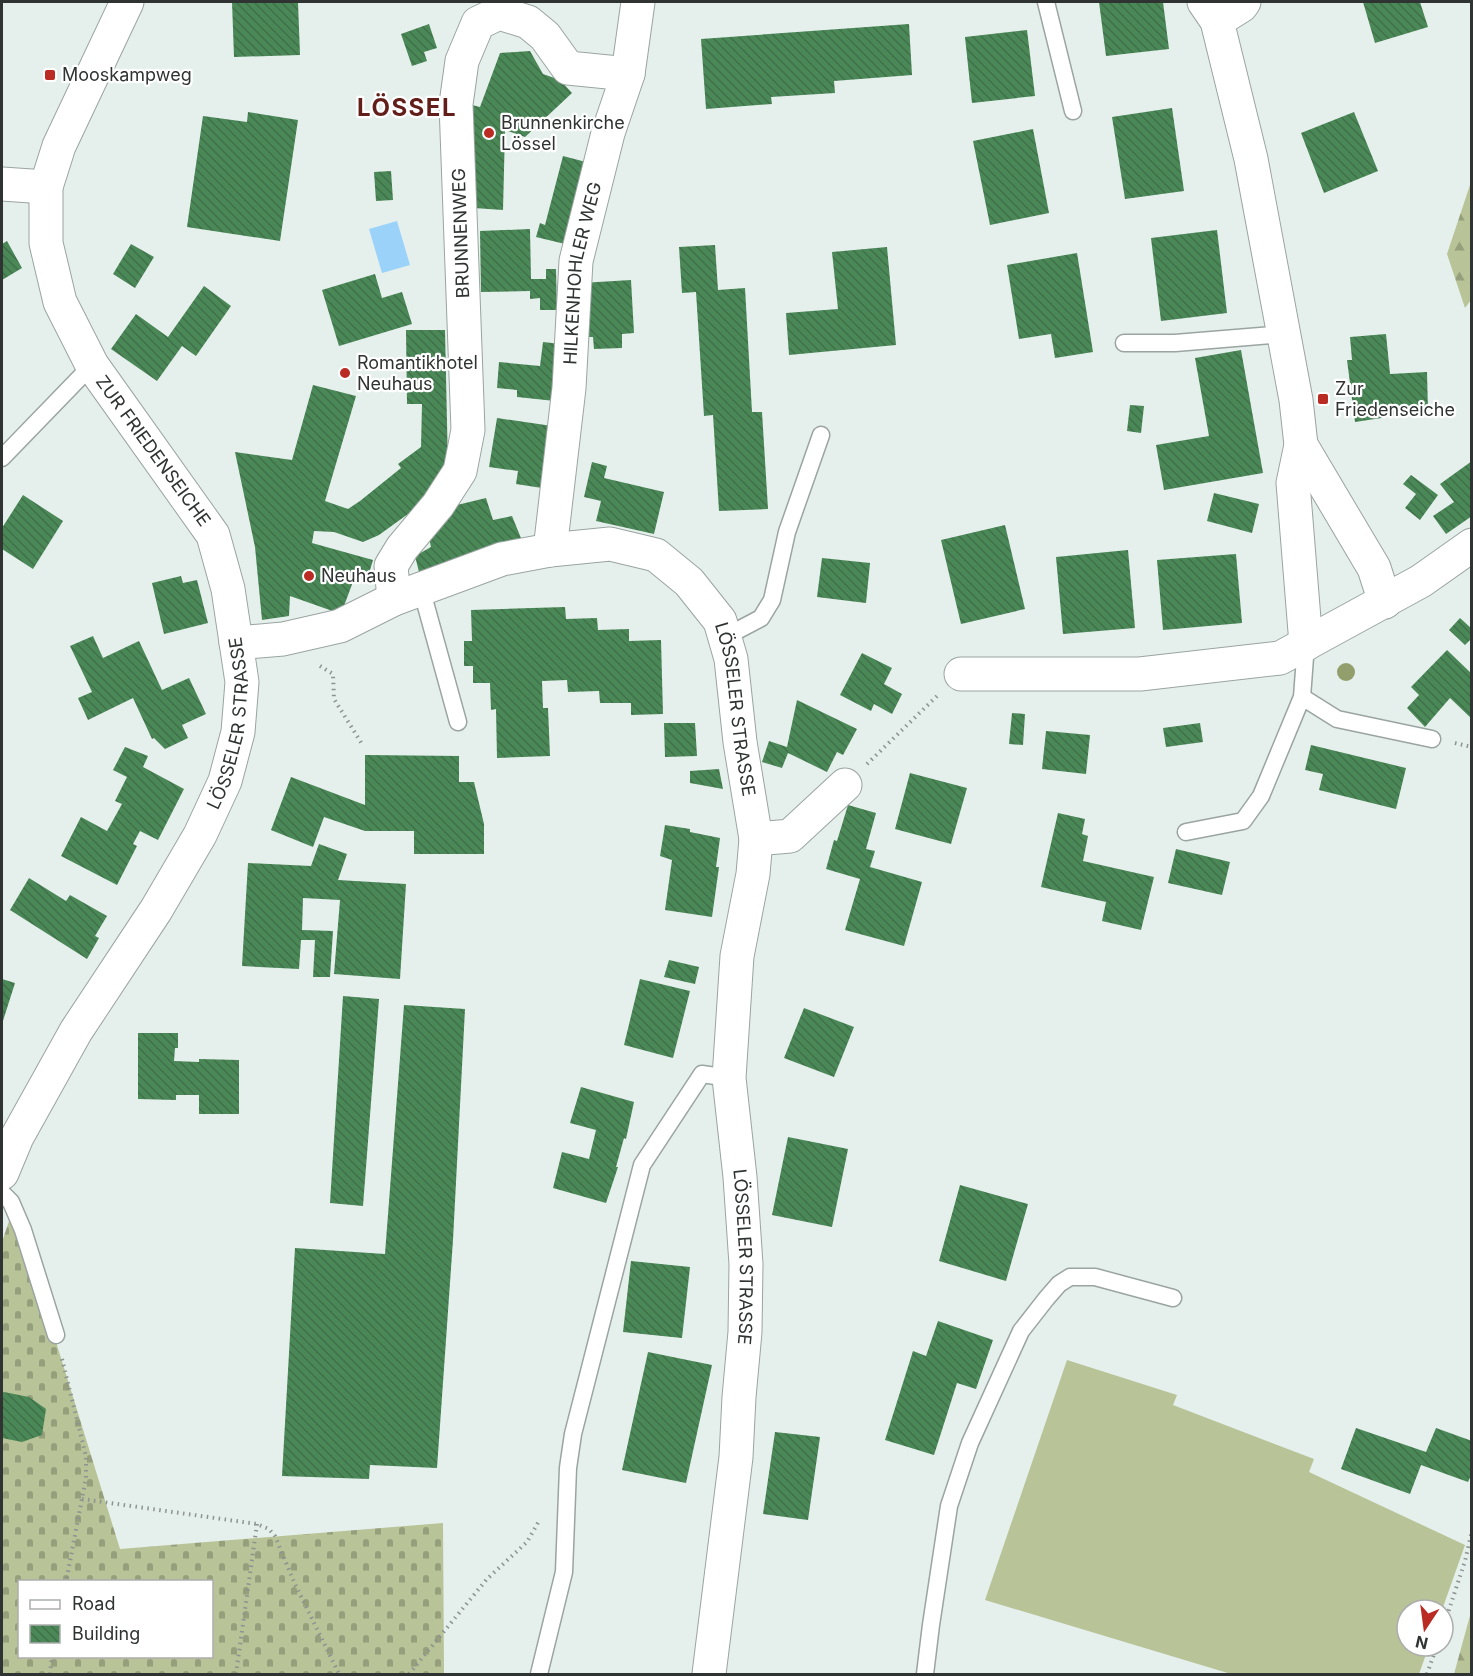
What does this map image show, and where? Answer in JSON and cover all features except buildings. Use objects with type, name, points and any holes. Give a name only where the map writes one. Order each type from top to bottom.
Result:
[{"type":"street","name":"ZUR FRIEDENSEICHE","points":[[127,2],[59,146],[46,186],[46,243],[60,302],[92,365],[213,535],[228,589],[236,642]]},
{"type":"street","name":"HILKENHOHLER WEG","points":[[550,550],[568,388],[576,261],[608,133],[628,74],[638,2]]},
{"type":"street","points":[[1244,2],[1241,6],[1210,11],[1251,159],[1296,400],[1301,445],[1293,483],[1306,644]]},
{"type":"street","name":"BRUNNENWEG","points":[[408,594],[391,566],[402,548],[438,505],[460,471],[468,430],[456,104],[462,61],[478,23],[499,13],[528,22],[545,36],[567,68],[628,74]]},
{"type":"street","points":[[2,184],[46,186]]},
{"type":"street","points":[[1301,445],[1374,568],[1385,602]]},
{"type":"street","name":"LÖSSELER STRASSE","points":[[2,1173],[17,1137],[76,1031],[161,901],[200,836],[225,781],[238,722],[242,681],[236,642],[283,639],[340,626],[408,594],[502,559],[550,550],[610,544],[656,555],[689,582],[720,621],[731,659],[740,741],[756,839],[753,874],[738,956],[729,1078],[740,1177],[746,1299],[736,1457],[709,1674]]},
{"type":"street","points":[[961,674],[1140,674],[1280,658],[1421,581],[1472,545]]},
{"type":"street","points":[[756,839],[790,836],[845,785]]},
{"type":"lane","points":[[1046,2],[1073,111]]},
{"type":"lane","points":[[1124,343],[1175,343],[1284,334]]},
{"type":"lane","name":"ZUR FRIEDENSEICHE","points":[[2,458],[92,365]]},
{"type":"lane","points":[[725,637],[761,618],[772,600],[787,532],[821,435]]},
{"type":"lane","points":[[408,594],[458,722]]},
{"type":"lane","points":[[1186,832],[1243,821],[1261,795],[1302,697],[1306,644]]},
{"type":"lane","points":[[1302,697],[1337,719],[1432,739]]},
{"type":"lane","points":[[539,1674],[564,1572],[568,1468],[573,1434],[642,1165],[702,1074],[729,1078]]},
{"type":"lane","points":[[2,1193],[11,1202],[23,1230],[56,1335]]},
{"type":"lane","points":[[925,1674],[949,1506],[970,1443],[1021,1331],[1059,1284],[1070,1277],[1095,1277],[1173,1298]]},
{"type":"path","points":[[283,639],[333,674],[334,699],[363,744]]},
{"type":"path","points":[[845,785],[932,702]]},
{"type":"path","points":[[56,1335],[86,1456],[86,1478],[66,1580]]},
{"type":"path","points":[[82,1500],[257,1524],[269,1529],[275,1536],[294,1582],[339,1674]]},
{"type":"path","points":[[409,1674],[486,1579],[527,1542],[542,1514]]},
{"type":"path","points":[[236,1674],[257,1524]]},
{"type":"path","points":[[1453,1598],[1472,1531]]},
{"type":"path","points":[[50,1674],[52,1658]]},
{"type":"path","points":[[1427,1674],[1433,1658]]},
{"type":"green space","points":[[1471,182],[1471,300],[1465,308],[1447,254]]},
{"type":"green space","points":[[14,1206],[120,1549],[443,1523],[444,1674],[2,1674],[2,1242]]},
{"type":"green space","points":[[1067,1360],[1177,1395],[1173,1405],[1314,1459],[1309,1472],[1465,1545],[1446,1598],[1395,1598],[1395,1658],[1425,1658],[1419,1674],[1231,1674],[985,1600]]},
{"type":"green space","points":[[1471,1612],[1471,1674],[1454,1674]]},
{"type":"water","points":[[397,221],[410,265],[382,273],[369,229]]},
{"type":"place","name":"Mooskampweg","points":[[50,75]]},
{"type":"place","name":"Brunnenkirche Lössel","points":[[489,133]]},
{"type":"place","name":"Romantikhotel Neuhaus","points":[[345,373]]},
{"type":"place","name":"Zur Friedenseiche","points":[[1323,399]]},
{"type":"place","name":"Neuhaus","points":[[309,576]]},
{"type":"district","name":"LÖSSEL","points":[[407,108]]}]
